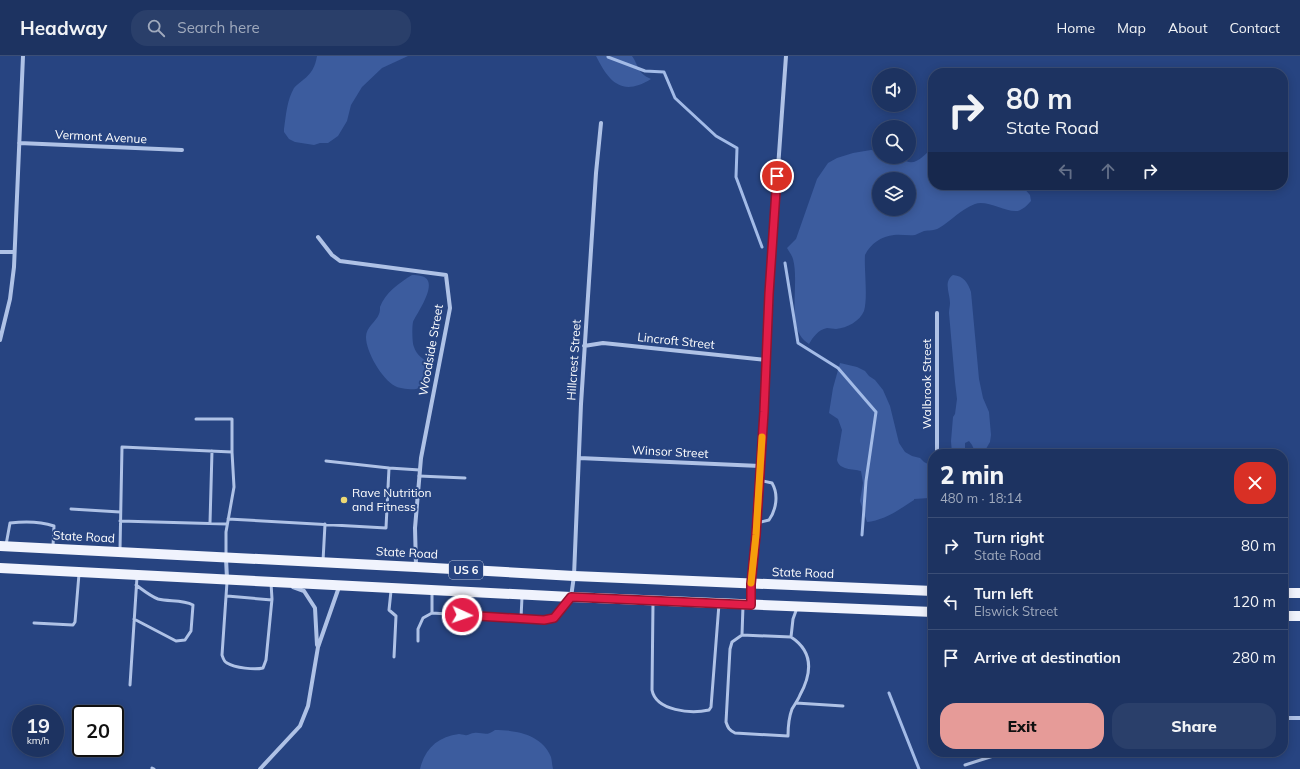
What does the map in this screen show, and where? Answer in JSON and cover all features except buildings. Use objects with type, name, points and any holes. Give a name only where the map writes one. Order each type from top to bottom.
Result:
[{"type":"main road","name":"State Road","points":[[3,546],[574,576],[928,592]]},
{"type":"main road","name":"US 6","points":[[0,568],[79,572],[136,580],[227,580],[432,591],[928,612]]},
{"type":"main road","points":[[1288,593],[1300,593]]},
{"type":"main road","points":[[1288,616],[1300,616]]},
{"type":"street","points":[[0,340],[10,300],[14,267],[23,56]]},
{"type":"street","points":[[747,605],[751,584],[757,523],[780,131],[786,56]]},
{"type":"street","name":"Hillcrest Street","points":[[571,597],[574,576],[584,346],[601,123]]},
{"type":"street","name":"Vermont Avenue","points":[[19,143],[182,150]]},
{"type":"street","name":"Woodside Street","points":[[318,236],[332,254],[340,261],[446,275],[450,308],[420,458],[415,528],[416,567]]},
{"type":"street","points":[[0,252],[14,252]]},
{"type":"street","name":"Walbrook Street","points":[[936,313],[937,449]]},
{"type":"street","name":"Lincroft Street","points":[[584,346],[603,343],[766,360]]},
{"type":"street","name":"Winsor Street","points":[[579,458],[760,466]]},
{"type":"street","points":[[226,557],[227,580]]},
{"type":"street","points":[[284,583],[304,591],[315,608],[318,647]]},
{"type":"street","points":[[260,769],[300,726],[308,706],[318,647],[339,586]]},
{"type":"street","points":[[1288,718],[1300,718]]},
{"type":"lane","points":[[196,419],[232,419],[234,487],[226,532],[226,557]]},
{"type":"lane","points":[[120,552],[122,447],[232,452]]},
{"type":"lane","points":[[210,523],[212,451]]},
{"type":"lane","points":[[326,461],[420,470]]},
{"type":"lane","points":[[228,519],[386,528],[389,468]]},
{"type":"lane","points":[[419,476],[465,478]]},
{"type":"lane","points":[[757,523],[769,520],[774,513],[776,499],[775,488],[772,483],[759,480]]},
{"type":"lane","points":[[71,509],[120,512]]},
{"type":"lane","points":[[3,546],[10,523],[25,521],[43,522],[54,526],[53,549]]},
{"type":"lane","points":[[120,521],[227,524]]},
{"type":"lane","points":[[323,562],[325,524]]},
{"type":"lane","points":[[34,623],[73,625],[75,622],[79,572]]},
{"type":"lane","points":[[130,685],[136,580]]},
{"type":"lane","points":[[134,619],[176,641],[185,640],[191,631],[192,605],[188,602],[158,599],[148,594],[136,580]]},
{"type":"lane","points":[[227,580],[223,634],[223,659],[226,663],[234,666],[257,670],[263,668],[266,660],[272,600],[270,582]]},
{"type":"lane","points":[[391,589],[389,610],[396,616],[394,658]]},
{"type":"lane","points":[[432,591],[432,613]]},
{"type":"lane","points":[[522,595],[522,618]]},
{"type":"lane","points":[[227,596],[272,600]]},
{"type":"lane","points":[[418,641],[418,629],[423,618],[432,613],[544,620],[554,618],[571,597]]},
{"type":"lane","points":[[654,601],[653,696],[661,704],[670,708],[701,712],[709,710],[711,707],[719,604]]},
{"type":"lane","points":[[742,635],[747,605]]},
{"type":"lane","points":[[791,637],[793,619],[797,607]]},
{"type":"lane","points":[[742,635],[791,637],[802,647],[809,660],[807,681],[792,710],[789,721],[788,736],[735,733],[730,731],[726,722],[730,650],[732,642],[742,635]]},
{"type":"lane","points":[[796,703],[843,706]]},
{"type":"lane","points":[[965,765],[990,757]]},
{"type":"shaded area","points":[[317,56],[408,56],[382,68],[362,87],[351,105],[347,121],[338,136],[328,143],[314,145],[295,142],[289,139],[284,132],[284,129],[287,108],[292,93],[295,87],[311,72]]},
{"type":"shaded area","points":[[596,56],[632,56],[641,72],[646,77],[651,79],[632,87],[618,84],[606,73]]},
{"type":"shaded area","points":[[872,150],[872,164],[916,164],[916,161],[928,152],[928,190],[1026,190],[1030,195],[1031,201],[1018,211],[1006,210],[981,203],[975,204],[965,209],[937,229],[924,231],[915,235],[885,237],[877,241],[870,247],[865,255],[866,299],[862,315],[853,323],[844,327],[836,329],[827,328],[821,330],[814,336],[809,344],[800,335],[795,319],[795,268],[793,258],[787,248],[796,239],[817,179],[828,163],[837,158],[853,153]]},
{"type":"shaded area","points":[[412,275],[427,279],[429,284],[423,305],[413,322],[412,334],[415,350],[431,365],[429,373],[417,389],[405,389],[396,387],[385,378],[380,371],[369,350],[366,333],[378,317],[380,307],[385,297],[397,285]]},
{"type":"shaded area","points":[[953,275],[963,278],[971,292],[979,379],[983,398],[989,412],[991,435],[990,442],[986,449],[974,449],[969,441],[965,443],[965,449],[952,449],[953,417],[955,414],[957,399],[949,313],[950,303],[948,281]]},
{"type":"shaded area","points":[[840,363],[857,367],[865,371],[875,380],[883,390],[890,406],[899,443],[905,452],[920,458],[928,464],[928,498],[914,499],[904,507],[889,515],[867,522],[860,501],[863,483],[861,471],[840,466],[837,460],[842,430],[838,419],[829,413],[833,388]]},
{"type":"shaded area","points":[[495,730],[519,732],[535,738],[547,749],[551,757],[553,769],[420,769],[429,749],[439,741],[459,734],[487,734]]},
{"type":"waterway","points":[[608,56],[645,71],[664,72],[675,98],[716,136],[737,148],[736,177],[762,247]]},
{"type":"waterway","points":[[785,263],[798,343],[838,368],[876,412],[866,481],[862,535]]},
{"type":"waterway","points":[[889,693],[919,769]]},
{"type":"slow traffic","points":[[751,583],[756,535],[762,437]]},
{"type":"place","name":"Rave Nutrition and Fitness","points":[[344,500]]},
{"type":"route","points":[[462,615],[544,620],[554,618],[571,597],[751,605],[751,584],[756,535],[764,412],[769,294],[777,176]]}]
